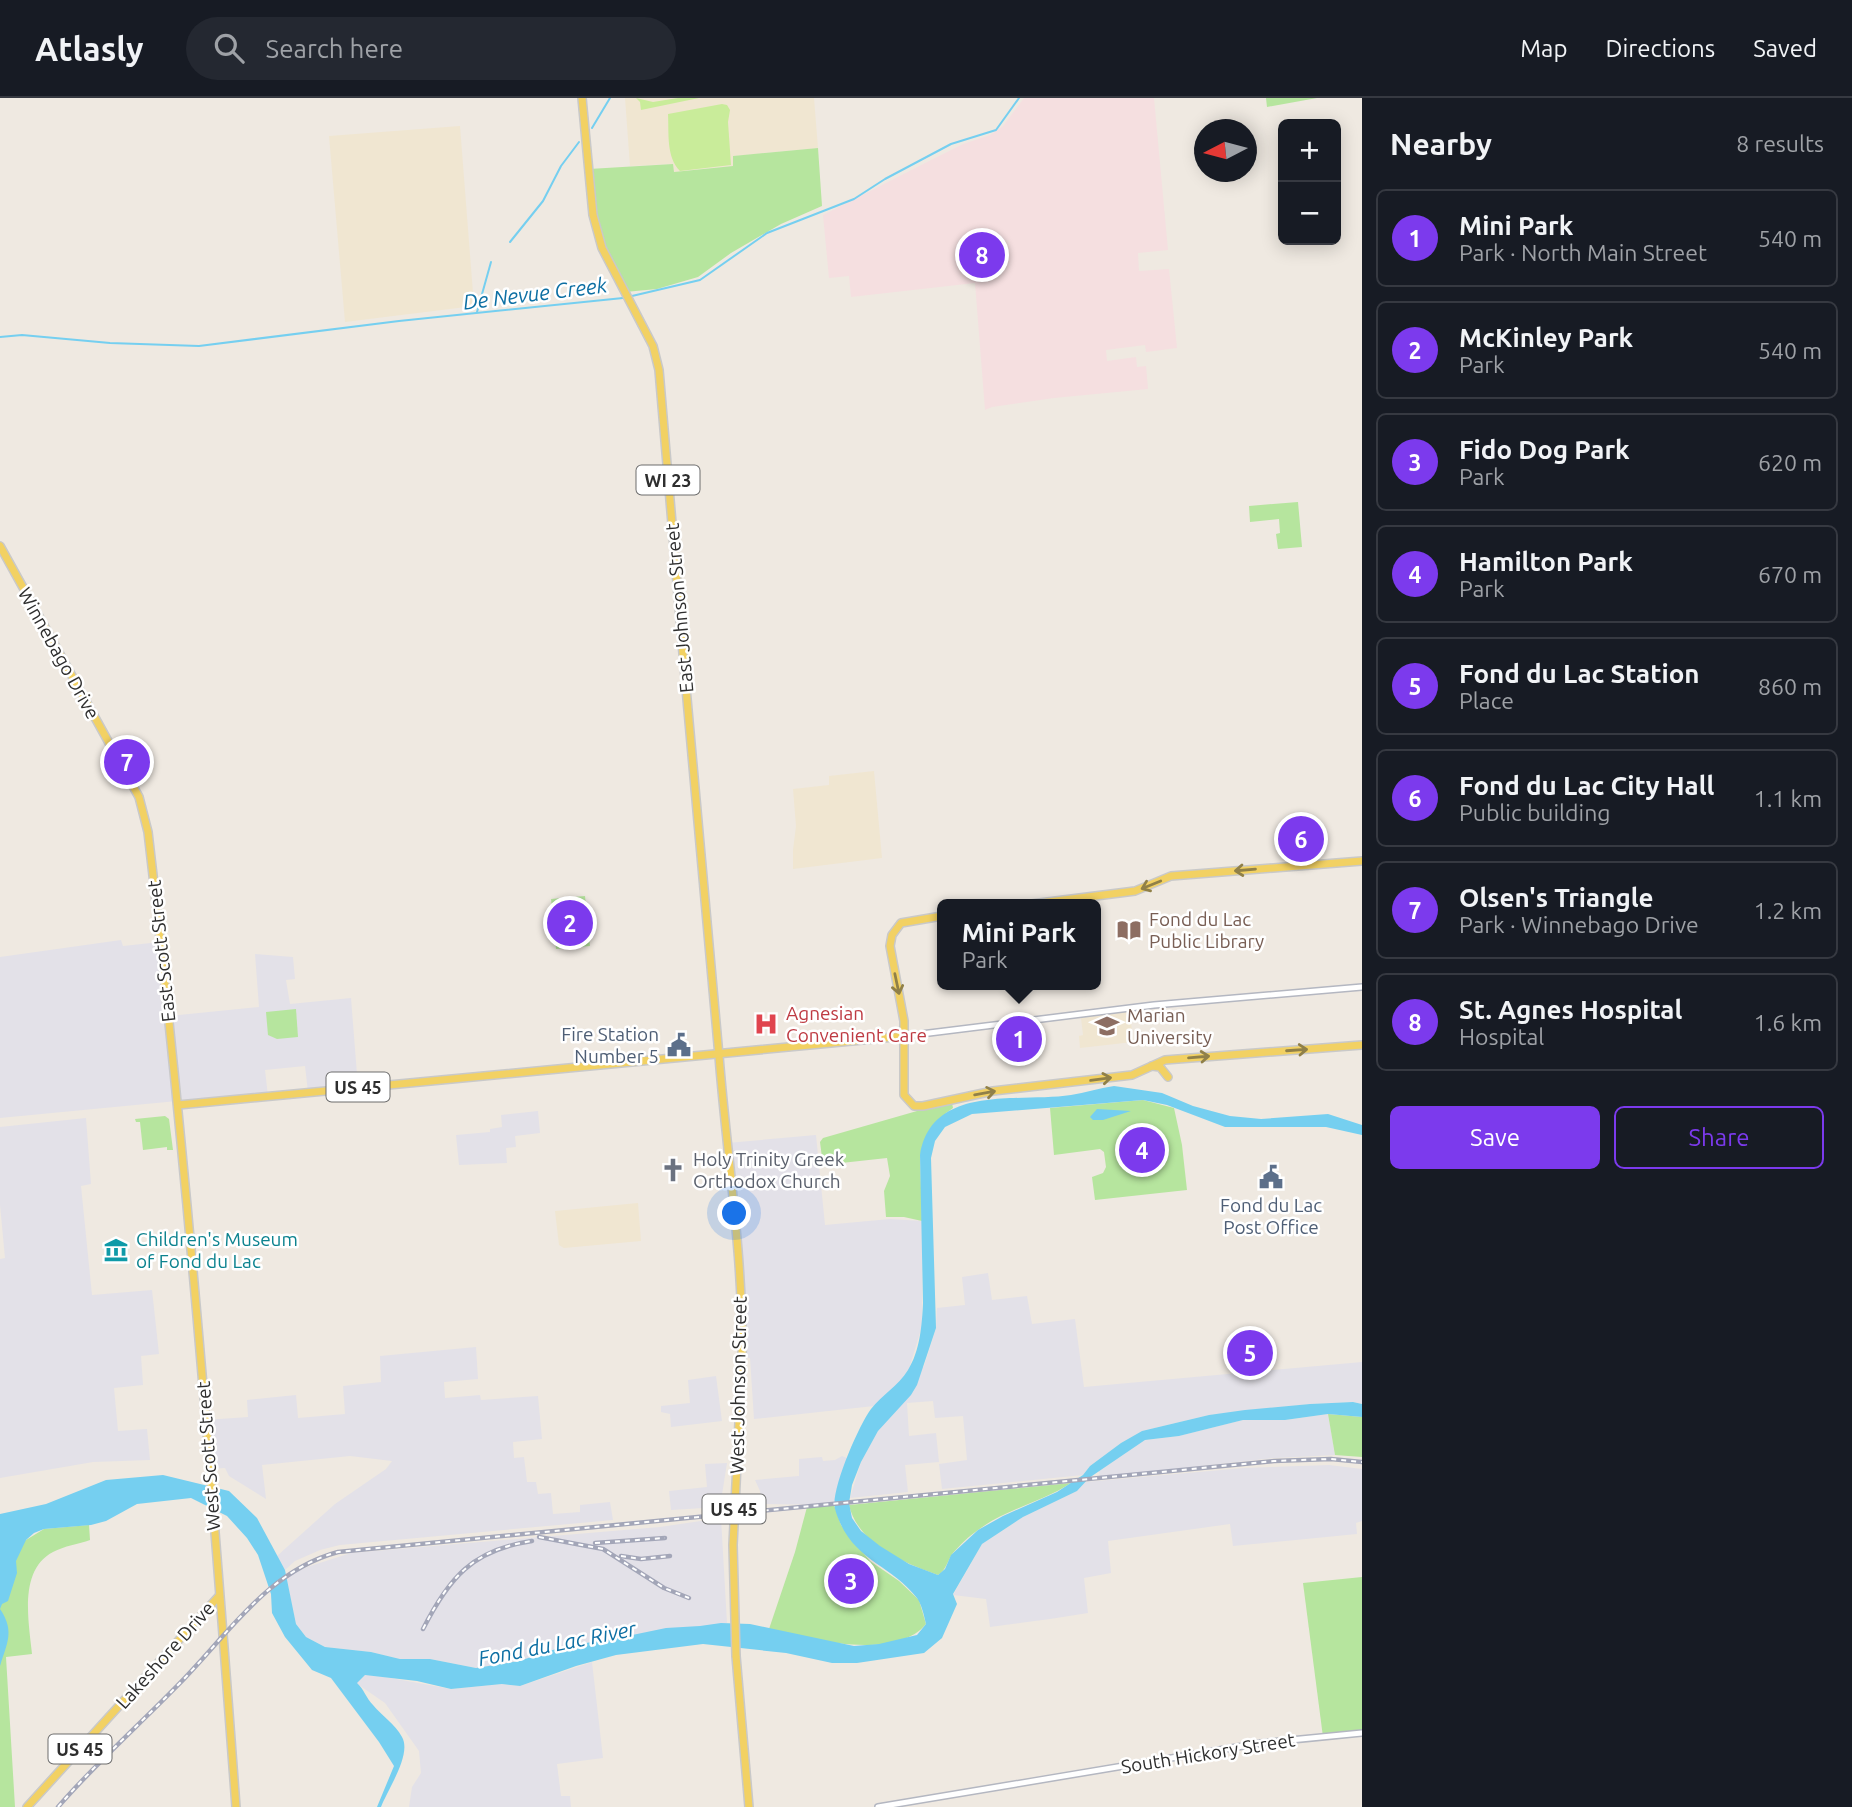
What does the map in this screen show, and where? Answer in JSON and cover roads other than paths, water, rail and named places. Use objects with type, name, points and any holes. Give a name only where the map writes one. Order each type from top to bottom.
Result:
[{"type":"main road","name":"East Johnson Street","points":[[582,98],[593,215],[602,248],[653,346],[659,370],[682,654],[712,964]]},
{"type":"main road","name":"Winnebago Drive","points":[[0,546],[139,797]]},
{"type":"main road","name":"East Scott Street","points":[[139,797],[148,832],[178,1105]]},
{"type":"main road","points":[[1072,899],[1135,891],[1171,876],[1362,861]]},
{"type":"main road","points":[[903,1063],[904,1021],[890,946],[896,928],[908,921],[937,917]]},
{"type":"main road","name":"West Johnson Street","points":[[712,964],[742,1323],[733,1545],[736,1656],[749,1807]]},
{"type":"main road","points":[[892,1037],[901,1030],[904,1021]]},
{"type":"main road","points":[[719,1054],[905,1036]]},
{"type":"main road","points":[[892,1037],[901,1048],[904,1095],[912,1105],[923,1106],[984,1093],[1132,1075],[1165,1060],[1362,1045]]},
{"type":"main road","name":"US 45","points":[[178,1105],[719,1054]]},
{"type":"main road","points":[[1152,1066],[1159,1066],[1168,1077]]},
{"type":"main road","name":"West Scott Street","points":[[178,1105],[236,1807]]},
{"type":"main road","name":"Lakeshore Drive","points":[[27,1807],[219,1596]]},
{"type":"street","points":[[905,1036],[1159,1004],[1362,987]]},
{"type":"street","name":"South Hickory Street","points":[[878,1807],[1261,1743],[1362,1733]]},
{"type":"water","points":[[1114,1086],[1162,1093],[1193,1106],[1230,1116],[1261,1119],[1328,1114],[1362,1125],[1362,1135],[1326,1127],[1225,1127],[1167,1105],[1143,1100],[972,1114],[945,1127],[935,1141],[931,1158],[936,1328],[917,1385],[878,1431],[861,1462],[852,1485],[849,1503],[852,1518],[861,1531],[880,1546],[909,1564],[938,1575],[945,1569],[951,1555],[978,1530],[1057,1492],[1083,1475],[1090,1466],[1121,1443],[1142,1431],[1209,1415],[1310,1404],[1362,1404],[1362,1417],[1328,1414],[1285,1420],[1243,1420],[1179,1436],[1145,1440],[1089,1478],[1077,1491],[1023,1517],[982,1544],[953,1594],[957,1604],[942,1638],[924,1653],[857,1663],[832,1663],[786,1653],[703,1644],[616,1655],[520,1686],[502,1684],[451,1689],[417,1681],[365,1675],[357,1683],[399,1732],[404,1744],[398,1772],[381,1807],[377,1807],[394,1766],[331,1678],[312,1670],[285,1637],[272,1613],[271,1594],[258,1555],[227,1516],[191,1498],[137,1504],[106,1521],[44,1529],[34,1533],[26,1540],[16,1561],[17,1573],[8,1601],[2,1604],[0,1609],[0,1514],[46,1504],[106,1480],[163,1475],[229,1491],[257,1518],[285,1570],[296,1624],[306,1637],[325,1647],[371,1652],[400,1659],[430,1659],[476,1668],[519,1661],[565,1646],[666,1628],[721,1623],[750,1624],[854,1646],[879,1644],[917,1635],[926,1624],[919,1601],[906,1586],[860,1551],[850,1540],[835,1509],[835,1500],[847,1458],[866,1417],[875,1404],[904,1376],[918,1346],[923,1303],[920,1155],[928,1132],[941,1116],[959,1106],[981,1101],[1071,1095]]},
{"type":"water","points":[[1097,1109],[1131,1111],[1103,1120],[1093,1120],[1090,1117]]},
{"type":"water","points":[[0,1609],[8,1631],[0,1666]]},
{"type":"waterway","points":[[592,128],[610,98]]},
{"type":"waterway","name":"De Nevue Creek","points":[[632,296],[700,280],[767,233],[854,199],[885,179],[951,144],[996,130],[1019,98]]},
{"type":"waterway","points":[[510,242],[543,201],[561,166],[579,142]]},
{"type":"waterway","points":[[477,312],[491,262]]},
{"type":"waterway","name":"De Nevue Creek","points":[[0,337],[22,335],[110,343],[199,346],[399,321],[623,298]]},
{"type":"railway","points":[[58,1807],[250,1607],[290,1574],[313,1561],[338,1552],[1274,1461],[1331,1459],[1362,1462]]},
{"type":"railway","points":[[539,1537],[603,1549],[664,1588],[689,1598]]},
{"type":"railway","points":[[595,1543],[665,1538]]},
{"type":"railway","points":[[423,1629],[443,1595],[465,1569],[493,1551],[532,1541]]},
{"type":"railway","points":[[621,1556],[641,1559],[670,1556]]},
{"type":"place","name":"St. Agnes Hospital","points":[[982,255]]},
{"type":"place","name":"Olsen's Triangle","points":[[127,762]]},
{"type":"place","name":"Fond du Lac City Hall","points":[[1301,839]]},
{"type":"place","name":"McKinley Park","points":[[570,923]]},
{"type":"place","name":"Fond du Lac Public Library","points":[[1129,930]]},
{"type":"place","name":"Agnesian Convenient Care","points":[[766,1024]]},
{"type":"place","name":"Marian University","points":[[1107,1026]]},
{"type":"place","name":"Mini Park","points":[[1019,1039]]},
{"type":"place","name":"Fire Station Number 5","points":[[679,1045]]},
{"type":"place","name":"Hamilton Park","points":[[1142,1150]]},
{"type":"place","name":"Holy Trinity Greek Orthodox Church","points":[[673,1170]]},
{"type":"place","name":"Fond du Lac Post Office","points":[[1271,1177]]},
{"type":"place","name":"Children's Museum of Fond du Lac","points":[[116,1250]]},
{"type":"place","name":"Fond du Lac Station","points":[[1250,1353]]},
{"type":"place","name":"Fido Dog Park","points":[[851,1581]]},
{"type":"water label","name":"Fond du Lac River","points":[[557,1643]]}]
